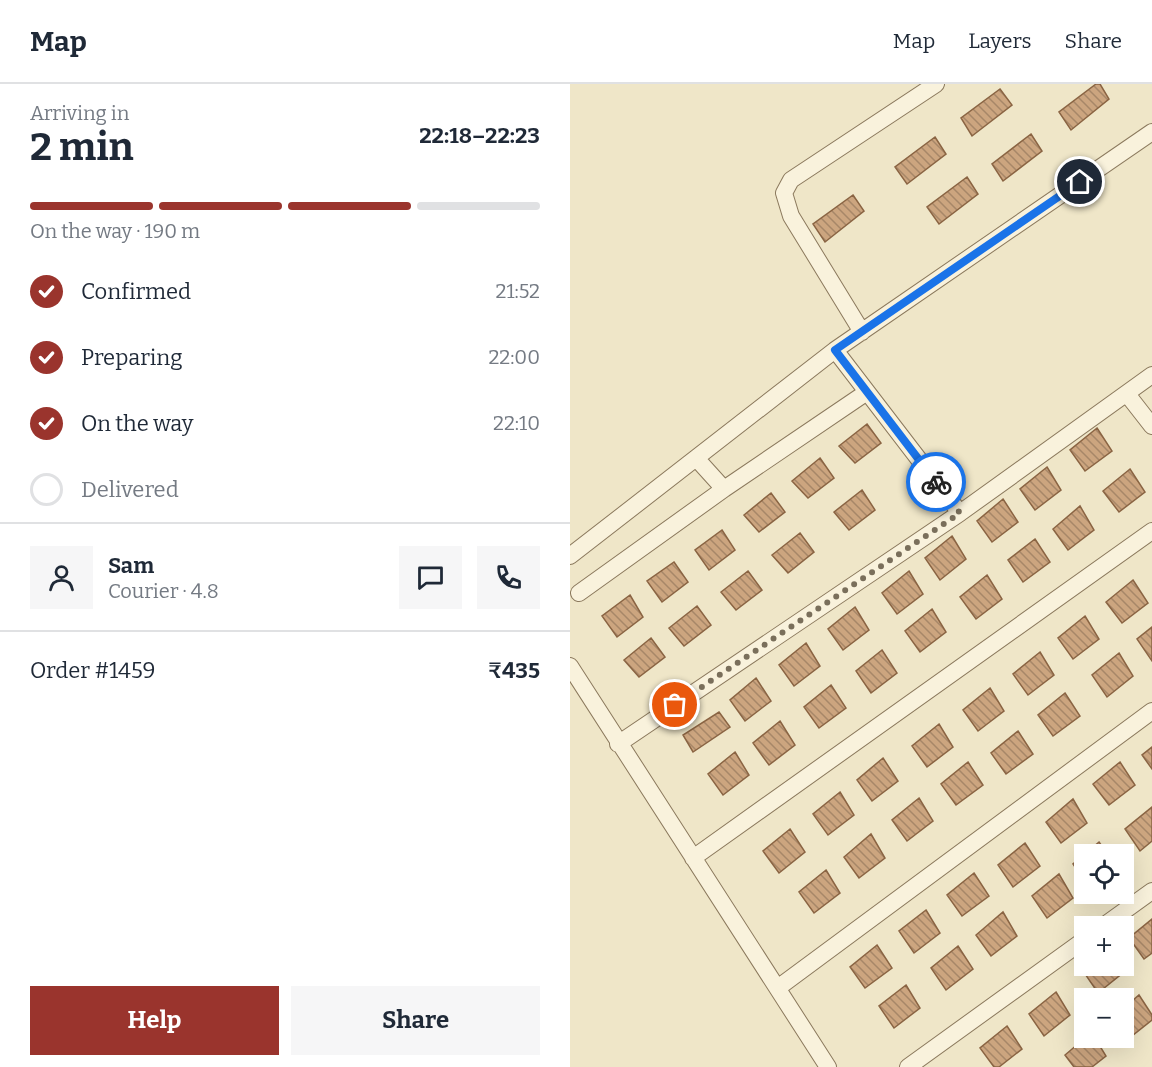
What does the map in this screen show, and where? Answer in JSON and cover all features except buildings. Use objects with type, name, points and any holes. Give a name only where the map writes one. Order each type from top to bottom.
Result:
[{"type":"street","points":[[862,332],[791,216],[784,193],[791,180],[936,84]]},
{"type":"street","points":[[570,556],[835,350],[1152,132]]},
{"type":"street","points":[[835,350],[960,513]]},
{"type":"street","points":[[618,744],[960,513],[1152,375]]},
{"type":"street","points":[[579,593],[724,489],[867,392]]},
{"type":"street","points":[[1127,394],[1152,426]]},
{"type":"street","points":[[696,458],[724,489]]},
{"type":"street","points":[[693,858],[1152,531]]},
{"type":"street","points":[[570,666],[618,744],[779,987],[828,1067]]},
{"type":"street","points":[[779,987],[1152,711]]},
{"type":"street","points":[[1117,916],[1152,891]]},
{"type":"street","points":[[908,1067],[1074,947]]},
{"type":"way so far","points":[[675,705],[960,513],[936,482]]},
{"type":"route","points":[[936,482],[835,350],[1080,182]]}]
